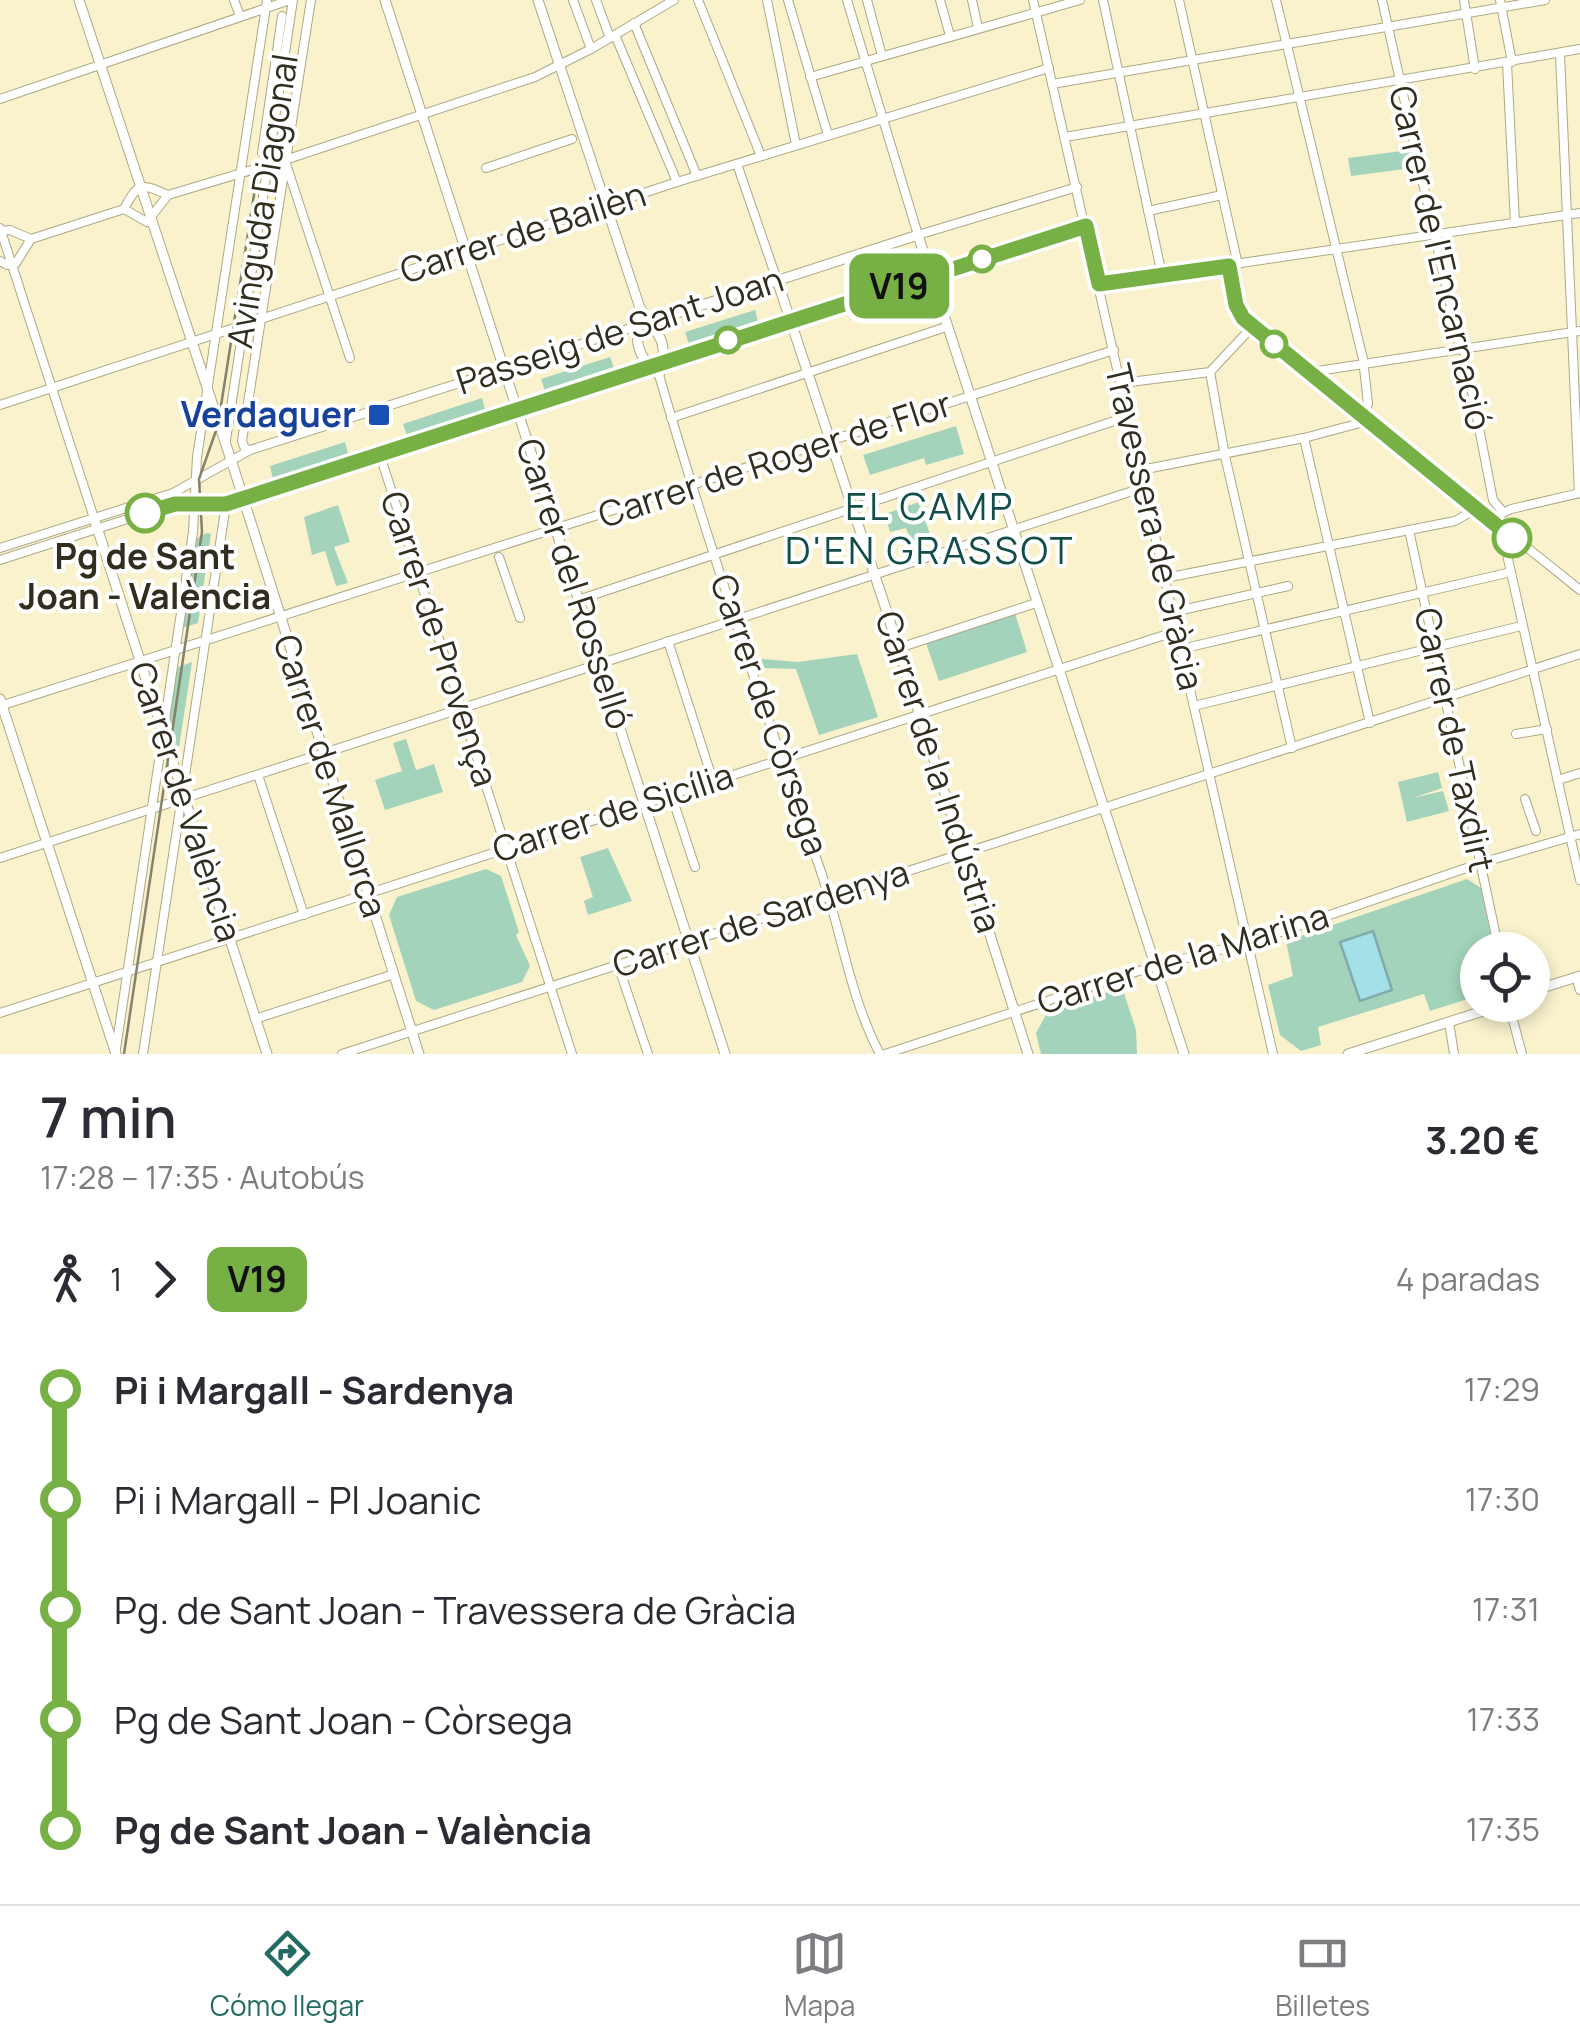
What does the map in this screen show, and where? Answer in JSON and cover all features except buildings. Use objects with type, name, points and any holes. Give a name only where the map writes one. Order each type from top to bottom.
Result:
[{"type":"main road","points":[[79,0],[137,189],[151,220],[225,446]]},
{"type":"main road","name":"Carrer del Rosselló","points":[[386,0],[725,1054]]},
{"type":"main road","points":[[538,0],[640,308],[663,340],[660,376],[648,367],[637,347],[640,308]]},
{"type":"main road","points":[[918,236],[1184,1054]]},
{"type":"main road","name":"Passeig de Sant Joan","points":[[637,326],[918,236]]},
{"type":"main road","name":"Carrer de la Indústria","points":[[777,280],[1028,1054]]},
{"type":"main road","name":"Passeig de Sant Joan","points":[[516,409],[790,321]]},
{"type":"main road","name":"Avinguda Diagonal","points":[[225,446],[227,462]]},
{"type":"main road","name":"Carrer de Mallorca","points":[[227,462],[242,498],[419,1054]]},
{"type":"main road","name":"Carrer de València","points":[[95,524],[267,1054]]},
{"type":"main road","points":[[1,704],[115,1053]]},
{"type":"main road","points":[[1550,986],[1578,976]]},
{"type":"main road","points":[[1348,1054],[1460,1019]]},
{"type":"street","points":[[234,0],[240,16]]},
{"type":"street","points":[[250,450],[242,441],[311,0]]},
{"type":"street","points":[[573,0],[590,49]]},
{"type":"street","points":[[596,0],[677,182]]},
{"type":"street","points":[[650,0],[654,12]]},
{"type":"street","points":[[124,209],[145,221],[151,220],[168,195],[285,160],[560,66],[674,0]]},
{"type":"street","points":[[698,0],[761,156]]},
{"type":"street","points":[[767,0],[796,145]]},
{"type":"street","points":[[788,0],[828,135]]},
{"type":"street","points":[[847,0],[918,236]]},
{"type":"street","points":[[867,0],[882,56]]},
{"type":"street","points":[[940,0],[950,36]]},
{"type":"street","points":[[972,0],[978,28]]},
{"type":"street","name":"Travessera de Gràcia","points":[[1033,0],[1273,1054]]},
{"type":"street","points":[[810,77],[1080,0]]},
{"type":"street","points":[[1104,0],[1162,274]]},
{"type":"street","points":[[1179,0],[1222,196],[1236,305],[1252,326],[1580,590]]},
{"type":"street","points":[[1142,470],[1364,422],[1368,404],[1363,359],[1276,0]]},
{"type":"street","name":"Carrer de l'Encarnació","points":[[1382,0],[1459,344],[1464,351],[1493,500],[1504,512]]},
{"type":"street","points":[[1464,0],[1475,68]]},
{"type":"street","points":[[1052,84],[1287,46],[1466,14],[1500,4],[1545,0]]},
{"type":"street","points":[[0,99],[267,4],[287,1]]},
{"type":"street","name":"Avinguda Diagonal","points":[[225,446],[269,165],[287,1]]},
{"type":"street","points":[[115,1053],[197,505],[194,481],[267,4]]},
{"type":"street","points":[[1500,4],[1509,62],[1514,223]]},
{"type":"street","name":"Avinguda Diagonal","points":[[262,153],[282,16]]},
{"type":"street","points":[[634,23],[697,176]]},
{"type":"street","points":[[1065,137],[1580,50]]},
{"type":"street","points":[[1489,520],[1504,512],[1579,493],[1560,54]]},
{"type":"street","name":"Carrer de Bailèn","points":[[0,405],[677,182],[1048,68]]},
{"type":"street","points":[[486,168],[572,139]]},
{"type":"street","points":[[285,160],[350,358]]},
{"type":"street","points":[[738,164],[777,280]]},
{"type":"street","points":[[6,263],[18,262],[30,238],[124,209],[137,189],[146,186],[168,195]]},
{"type":"street","name":"Passeig de Sant Joan","points":[[918,236],[1077,187]]},
{"type":"street","points":[[1148,211],[1222,196]]},
{"type":"street","points":[[1099,284],[1580,214]]},
{"type":"street","name":"Passeig de Sant Joan","points":[[790,321],[1086,226]]},
{"type":"street","name":"Carrer de València","points":[[30,238],[0,230],[6,263],[52,388],[95,524]]},
{"type":"street","name":"Passeig de Sant Joan","points":[[194,481],[250,450],[637,326]]},
{"type":"street","points":[[1122,383],[1210,372],[1252,326]]},
{"type":"street","points":[[670,418],[946,327]]},
{"type":"street","points":[[1311,372],[1575,332]]},
{"type":"street","name":"Carrer de Roger de Flor","points":[[176,650],[1114,350]]},
{"type":"street","points":[[1210,372],[1224,453],[1292,748]]},
{"type":"street","name":"Carrer de Còrsega","points":[[660,376],[670,418],[780,758],[857,993],[882,1054]]},
{"type":"street","name":"Passeig de Sant Joan","points":[[197,505],[226,504],[516,409]]},
{"type":"street","points":[[578,600],[1129,416]]},
{"type":"street","points":[[1304,438],[1370,722]]},
{"type":"street","name":"Carrer de Provença","points":[[380,452],[572,1054]]},
{"type":"street","points":[[0,560],[173,493],[194,481]]},
{"type":"street","points":[[0,858],[1145,487]]},
{"type":"street","points":[[143,1054],[226,504]]},
{"type":"street","points":[[0,548],[171,505],[197,505]]},
{"type":"street","points":[[1166,578],[1456,521],[1476,509]]},
{"type":"street","name":"Carrer de Taxdirt","points":[[1409,530],[1495,932]]},
{"type":"street","points":[[1514,539],[1507,552],[1510,572],[1558,780],[1575,836],[1580,880]]},
{"type":"street","points":[[499,556],[520,618]]},
{"type":"street","points":[[1181,649],[1510,572]]},
{"type":"street","points":[[1173,612],[1288,586]]},
{"type":"street","points":[[899,648],[1036,603]]},
{"type":"street","points":[[1194,706],[1521,626]]},
{"type":"street","name":"Carrer de Sicília","points":[[128,971],[1178,631]]},
{"type":"street","points":[[668,641],[713,782]]},
{"type":"street","points":[[1,704],[176,650]]},
{"type":"street","name":"Carrer de Sardenya","points":[[342,1054],[1580,654]]},
{"type":"street","points":[[1516,734],[1547,729]]},
{"type":"street","points":[[1558,780],[1580,773]]},
{"type":"street","points":[[258,774],[304,915]]},
{"type":"street","points":[[670,794],[695,868]]},
{"type":"street","points":[[1525,800],[1537,835]]},
{"type":"street","name":"Carrer de la Marina","points":[[882,1054],[1154,966],[1248,944],[1480,863],[1575,836]]},
{"type":"street","points":[[618,965],[648,1054]]},
{"type":"street","points":[[0,1014],[128,971]]},
{"type":"street","points":[[255,1019],[394,974]]},
{"type":"street","points":[[1578,976],[1580,990]]},
{"type":"street","points":[[1449,1022],[1454,1054]]},
{"type":"street","points":[[1512,1022],[1522,1054]]},
{"type":"green space","points":[[1409,150],[1413,168],[1351,176],[1348,158]]},
{"type":"green space","points":[[755,310],[759,325],[690,347],[685,332]]},
{"type":"green space","points":[[610,357],[615,371],[546,394],[541,379]]},
{"type":"green space","points":[[482,398],[486,413],[408,438],[403,424]]},
{"type":"green space","points":[[956,426],[964,454],[926,465],[924,458],[870,475],[863,455]]},
{"type":"green space","points":[[345,442],[349,457],[270,483],[270,466]]},
{"type":"green space","points":[[919,502],[931,537],[912,544],[906,528],[890,532],[885,514]]},
{"type":"green space","points":[[338,505],[350,542],[334,547],[348,583],[336,586],[325,551],[312,555],[304,517]]},
{"type":"green space","points":[[211,534],[198,623],[182,628],[195,539]]},
{"type":"green space","points":[[1015,613],[1027,652],[939,681],[926,643]]},
{"type":"green space","points":[[857,654],[878,717],[819,735],[796,669],[763,668],[761,659],[798,662]]},
{"type":"green space","points":[[192,662],[176,747],[168,721],[176,668]]},
{"type":"green space","points":[[406,739],[416,770],[434,764],[443,792],[385,810],[375,780],[402,771],[393,743]]},
{"type":"green space","points":[[1438,772],[1442,788],[1413,798],[1443,791],[1449,811],[1407,822],[1398,782]]},
{"type":"green space","points":[[608,848],[632,901],[588,915],[584,901],[593,897],[580,857]]},
{"type":"green space","points":[[486,869],[501,876],[519,932],[516,935],[530,966],[522,982],[434,1010],[416,1001],[389,915],[397,897]]},
{"type":"green space","points":[[1467,879],[1481,888],[1490,932],[1460,932],[1460,1001],[1430,1011],[1424,994],[1318,1027],[1321,1045],[1301,1051],[1280,1035],[1268,985],[1293,976],[1286,941]]},
{"type":"green space","points":[[1122,987],[1136,1030],[1137,1054],[1041,1054],[1036,1033],[1047,1013]]},
{"type":"water","points":[[1373,931],[1392,990],[1360,1001],[1340,942]]},
{"type":"tram line","points":[[124,1054],[202,532],[199,479],[218,425],[256,182]]},
{"type":"bus line","name":"V19","points":[[145,513],[175,504],[226,504],[1086,226],[1099,284],[1229,266],[1236,305],[1243,318],[1512,538]]},
{"type":"place","name":"Verdaguer","points":[[379,415]]},
{"type":"place","name":"Pg de Sant Joan - València","points":[[145,513]]},
{"type":"district","name":"EL CAMP D'EN GRASSOT","points":[[930,529]]}]
